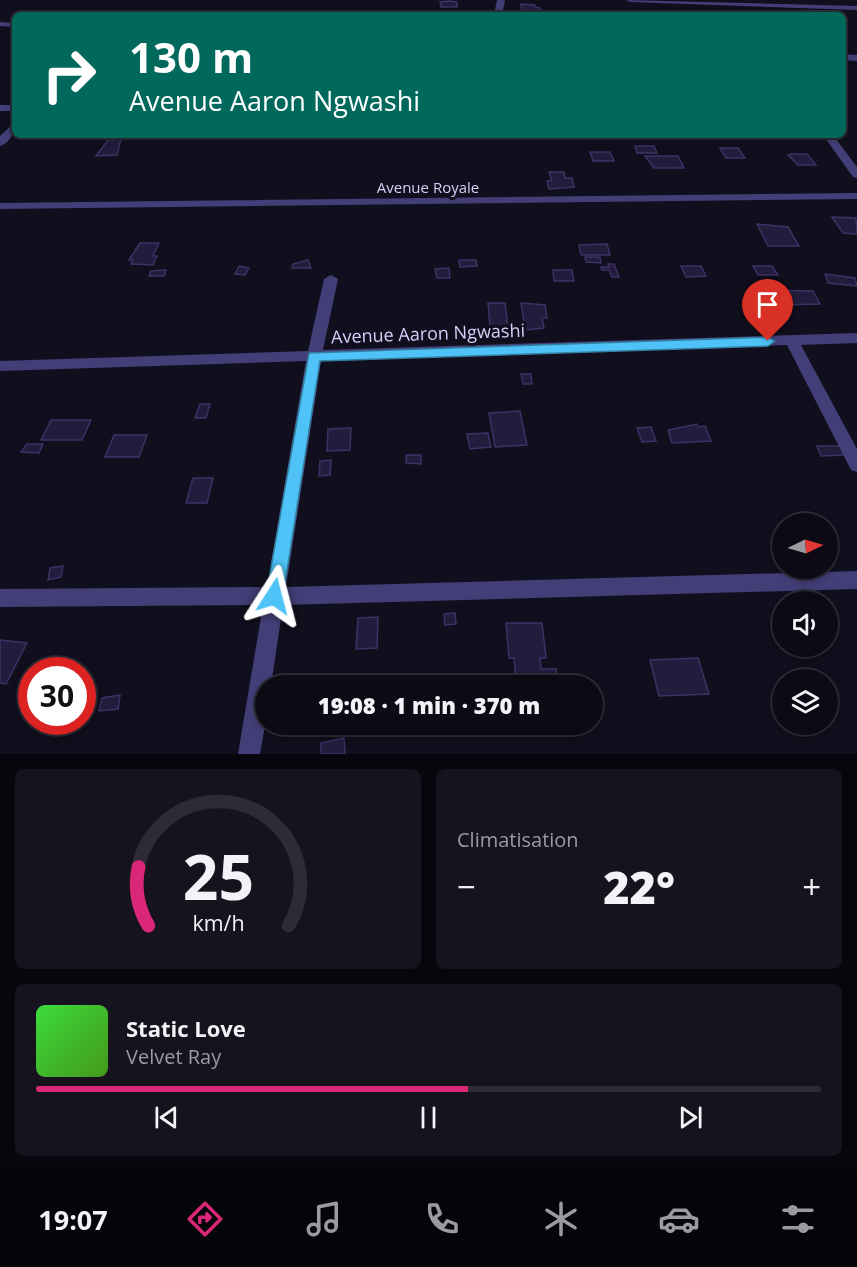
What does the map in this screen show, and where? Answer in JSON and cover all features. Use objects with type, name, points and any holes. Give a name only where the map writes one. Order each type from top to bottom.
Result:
[{"type":"street","points":[[630,0],[769,3],[857,8]]},
{"type":"street","points":[[0,143],[12,129]]},
{"type":"street","points":[[830,138],[857,175]]},
{"type":"street","name":"Avenue Royale","points":[[0,206],[857,196]]},
{"type":"street","points":[[249,754],[314,356],[331,279]]},
{"type":"street","name":"Avenue Aaron Ngwashi","points":[[0,366],[857,338]]},
{"type":"street","points":[[791,340],[857,465]]},
{"type":"street","points":[[0,598],[274,596],[857,580]]},
{"type":"building","points":[[440,2],[457,2],[457,7],[441,7]]},
{"type":"building","points":[[521,4],[535,5],[540,8],[540,11],[522,12]]},
{"type":"building","points":[[121,139],[117,155],[96,156],[108,140]]},
{"type":"building","points":[[635,146],[654,146],[657,153],[637,153]]},
{"type":"building","points":[[720,148],[738,148],[745,158],[726,158]]},
{"type":"building","points":[[590,152],[610,152],[614,161],[593,161]]},
{"type":"building","points":[[807,154],[816,165],[798,165],[788,155]]},
{"type":"building","points":[[645,156],[678,156],[684,168],[654,168]]},
{"type":"building","points":[[549,172],[564,172],[565,178],[572,178],[574,187],[549,189],[547,181],[552,181]]},
{"type":"building","points":[[832,217],[856,218],[857,234],[843,233]]},
{"type":"building","points":[[757,224],[788,227],[799,246],[768,246]]},
{"type":"building","points":[[140,243],[159,243],[153,256],[157,256],[153,265],[131,264],[133,260],[129,260]]},
{"type":"building","points":[[607,244],[610,255],[581,255],[579,245]]},
{"type":"building","points":[[585,257],[600,257],[601,263],[586,262]]},
{"type":"building","points":[[308,260],[311,268],[292,268],[293,264]]},
{"type":"building","points":[[459,260],[476,260],[477,266],[460,267]]},
{"type":"building","points":[[608,264],[614,264],[619,277],[612,277],[609,270],[602,270],[601,267],[609,267]]},
{"type":"building","points":[[239,266],[249,268],[245,275],[235,274]]},
{"type":"building","points":[[681,266],[701,266],[706,276],[686,277]]},
{"type":"building","points":[[753,266],[772,266],[778,275],[758,275]]},
{"type":"building","points":[[449,268],[450,278],[437,278],[435,269]]},
{"type":"building","points":[[166,270],[164,276],[149,276],[151,271]]},
{"type":"building","points":[[553,270],[572,270],[574,281],[554,281]]},
{"type":"building","points":[[825,274],[855,278],[857,286],[828,283]]},
{"type":"building","points":[[768,290],[813,291],[820,304],[775,305]]},
{"type":"building","points":[[488,303],[505,303],[508,327],[490,327]]},
{"type":"building","points":[[521,303],[545,305],[547,318],[542,318],[544,328],[525,330]]},
{"type":"building","points":[[521,374],[531,374],[532,384],[523,384]]},
{"type":"building","points":[[200,404],[210,404],[206,418],[195,418]]},
{"type":"building","points":[[520,411],[527,445],[495,447],[489,413]]},
{"type":"building","points":[[51,420],[91,420],[82,440],[41,440]]},
{"type":"building","points":[[697,424],[698,427],[705,426],[711,441],[672,443],[668,430]]},
{"type":"building","points":[[651,427],[656,441],[642,442],[637,428]]},
{"type":"building","points":[[351,428],[350,450],[327,451],[328,429]]},
{"type":"building","points":[[488,433],[491,447],[470,449],[467,434]]},
{"type":"building","points":[[114,435],[147,435],[139,457],[105,457]]},
{"type":"building","points":[[27,444],[43,444],[39,453],[21,452]]},
{"type":"building","points":[[817,446],[841,446],[846,455],[821,456]]},
{"type":"building","points":[[406,455],[421,455],[421,464],[406,463]]},
{"type":"building","points":[[331,460],[330,475],[319,476],[320,461]]},
{"type":"building","points":[[193,478],[213,478],[207,503],[186,503]]},
{"type":"building","points":[[63,566],[61,577],[48,580],[50,568]]},
{"type":"building","points":[[455,613],[456,624],[445,625],[444,614]]},
{"type":"building","points":[[378,617],[377,648],[356,649],[358,618]]},
{"type":"building","points":[[506,623],[542,623],[546,658],[540,658],[541,669],[556,669],[557,675],[515,675],[514,658],[509,658]]},
{"type":"building","points":[[0,640],[27,643],[6,684],[0,683]]},
{"type":"building","points":[[698,658],[709,694],[659,696],[650,660]]},
{"type":"building","points":[[120,695],[118,709],[99,711],[102,698]]},
{"type":"building","points":[[344,738],[345,754],[321,754],[321,743]]},
{"type":"route","points":[[274,596],[314,356],[768,341]]}]
